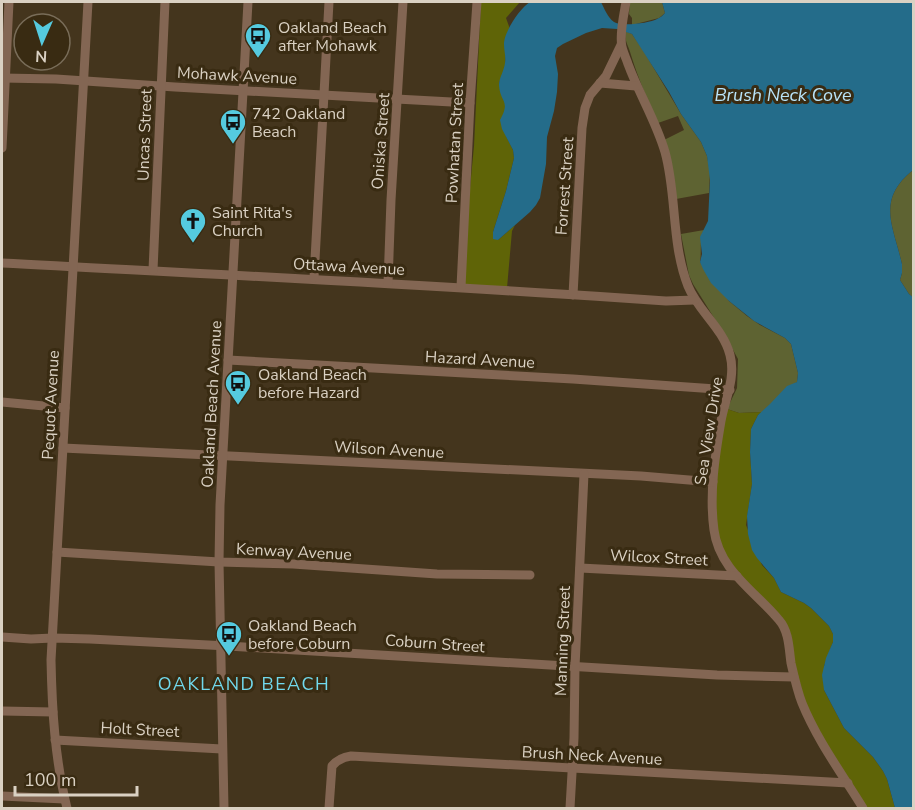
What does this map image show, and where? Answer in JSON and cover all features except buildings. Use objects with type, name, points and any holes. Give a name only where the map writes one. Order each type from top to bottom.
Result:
[{"type":"street","points":[[2,148],[3,78],[9,2]]},
{"type":"street","name":"Pequot Avenue","points":[[65,804],[55,740],[51,660],[88,2]]},
{"type":"street","name":"Uncas Street","points":[[153,270],[165,2]]},
{"type":"street","name":"Oakland Beach Avenue","points":[[224,808],[220,505],[248,2]]},
{"type":"street","points":[[314,279],[329,2]]},
{"type":"street","name":"Oniska Street","points":[[387,283],[403,2]]},
{"type":"street","name":"Powhatan Street","points":[[461,287],[477,2]]},
{"type":"street","name":"Sea View Drive","points":[[626,2],[621,45],[636,86],[650,112],[665,151],[680,256],[687,283],[695,300],[702,306],[728,348],[731,360],[730,390],[721,421],[713,482],[714,531],[718,547],[737,576],[782,624],[788,641],[794,677],[806,712],[863,808]]},
{"type":"street","name":"Forrest Street","points":[[573,295],[585,108],[590,95],[611,68],[621,45]]},
{"type":"street","name":"Mohawk Avenue","points":[[3,78],[470,103]]},
{"type":"street","points":[[600,83],[636,86]]},
{"type":"street","name":"Ottawa Avenue","points":[[2,262],[461,287],[666,301],[695,300]]},
{"type":"street","name":"Hazard Avenue","points":[[228,360],[730,390]]},
{"type":"street","points":[[2,402],[65,408]]},
{"type":"street","name":"Wilson Avenue","points":[[63,448],[713,482]]},
{"type":"street","name":"Manning Street","points":[[570,808],[584,474]]},
{"type":"street","name":"Kenway Avenue","points":[[57,552],[437,574],[530,575]]},
{"type":"street","name":"Wilcox Street","points":[[580,568],[737,576]]},
{"type":"street","name":"Coburn Street","points":[[2,637],[221,645],[717,675],[794,677]]},
{"type":"street","points":[[2,711],[53,712]]},
{"type":"street","name":"Holt Street","points":[[55,740],[222,749]]},
{"type":"street","name":"Brush Neck Avenue","points":[[329,808],[332,766],[346,756],[848,783]]},
{"type":"street","points":[[2,796],[65,804]]},
{"type":"green space","points":[[630,2],[662,2],[665,13],[659,18],[632,25],[632,18],[629,14]]},
{"type":"green space","points":[[625,31],[632,34],[643,50],[681,114],[701,142],[710,172],[709,193],[676,199],[664,140],[684,130],[678,116],[658,123],[637,72],[626,41]]},
{"type":"green space","points":[[913,170],[913,298],[900,280],[902,264],[890,214],[894,192]]},
{"type":"green space","points":[[704,230],[700,262],[729,301],[747,316],[785,338],[791,344],[798,373],[797,382],[762,412],[739,413],[727,409],[737,388],[738,359],[693,284],[681,234]]},
{"type":"shaded area","points":[[481,2],[520,2],[506,18],[510,29],[507,34],[505,69],[499,83],[506,105],[506,136],[514,158],[493,232],[498,240],[515,225],[512,231],[507,288],[462,284],[461,282],[474,146]]},
{"type":"shaded area","points":[[727,409],[739,413],[762,412],[751,429],[752,484],[746,525],[762,565],[774,578],[781,592],[804,603],[829,626],[833,634],[833,642],[824,666],[824,690],[844,728],[873,757],[883,771],[895,808],[862,808],[801,703],[782,624],[726,564],[713,521],[713,482]]},
{"type":"water","name":"Brush Neck Cove","points":[[530,2],[601,2],[614,22],[629,24],[648,22],[660,17],[665,13],[662,2],[913,2],[913,170],[894,192],[890,214],[902,264],[900,280],[914,298],[913,808],[895,808],[883,771],[873,757],[844,728],[824,690],[822,675],[833,642],[833,634],[829,626],[804,603],[781,592],[774,578],[752,550],[747,516],[752,484],[751,429],[758,415],[787,386],[797,382],[798,373],[791,344],[785,338],[754,321],[729,301],[711,283],[703,269],[700,262],[702,254],[700,237],[708,221],[710,180],[707,156],[701,142],[632,34],[617,29],[602,28],[586,33],[557,48],[555,56],[558,74],[557,92],[547,137],[546,164],[540,198],[530,212],[498,240],[493,239],[514,158],[513,150],[500,120],[505,109],[499,85],[505,63],[504,44],[513,21]]},
{"type":"place","name":"Oakland Beach after Mohawk","points":[[258,59]]},
{"type":"place","name":"742 Oakland Beach","points":[[233,145]]},
{"type":"place","name":"Saint Rita's Church","points":[[193,244]]},
{"type":"place","name":"Oakland Beach before Hazard","points":[[238,406]]},
{"type":"place","name":"Oakland Beach before Coburn","points":[[229,657]]},
{"type":"district","name":"OAKLAND BEACH","points":[[244,684]]}]
